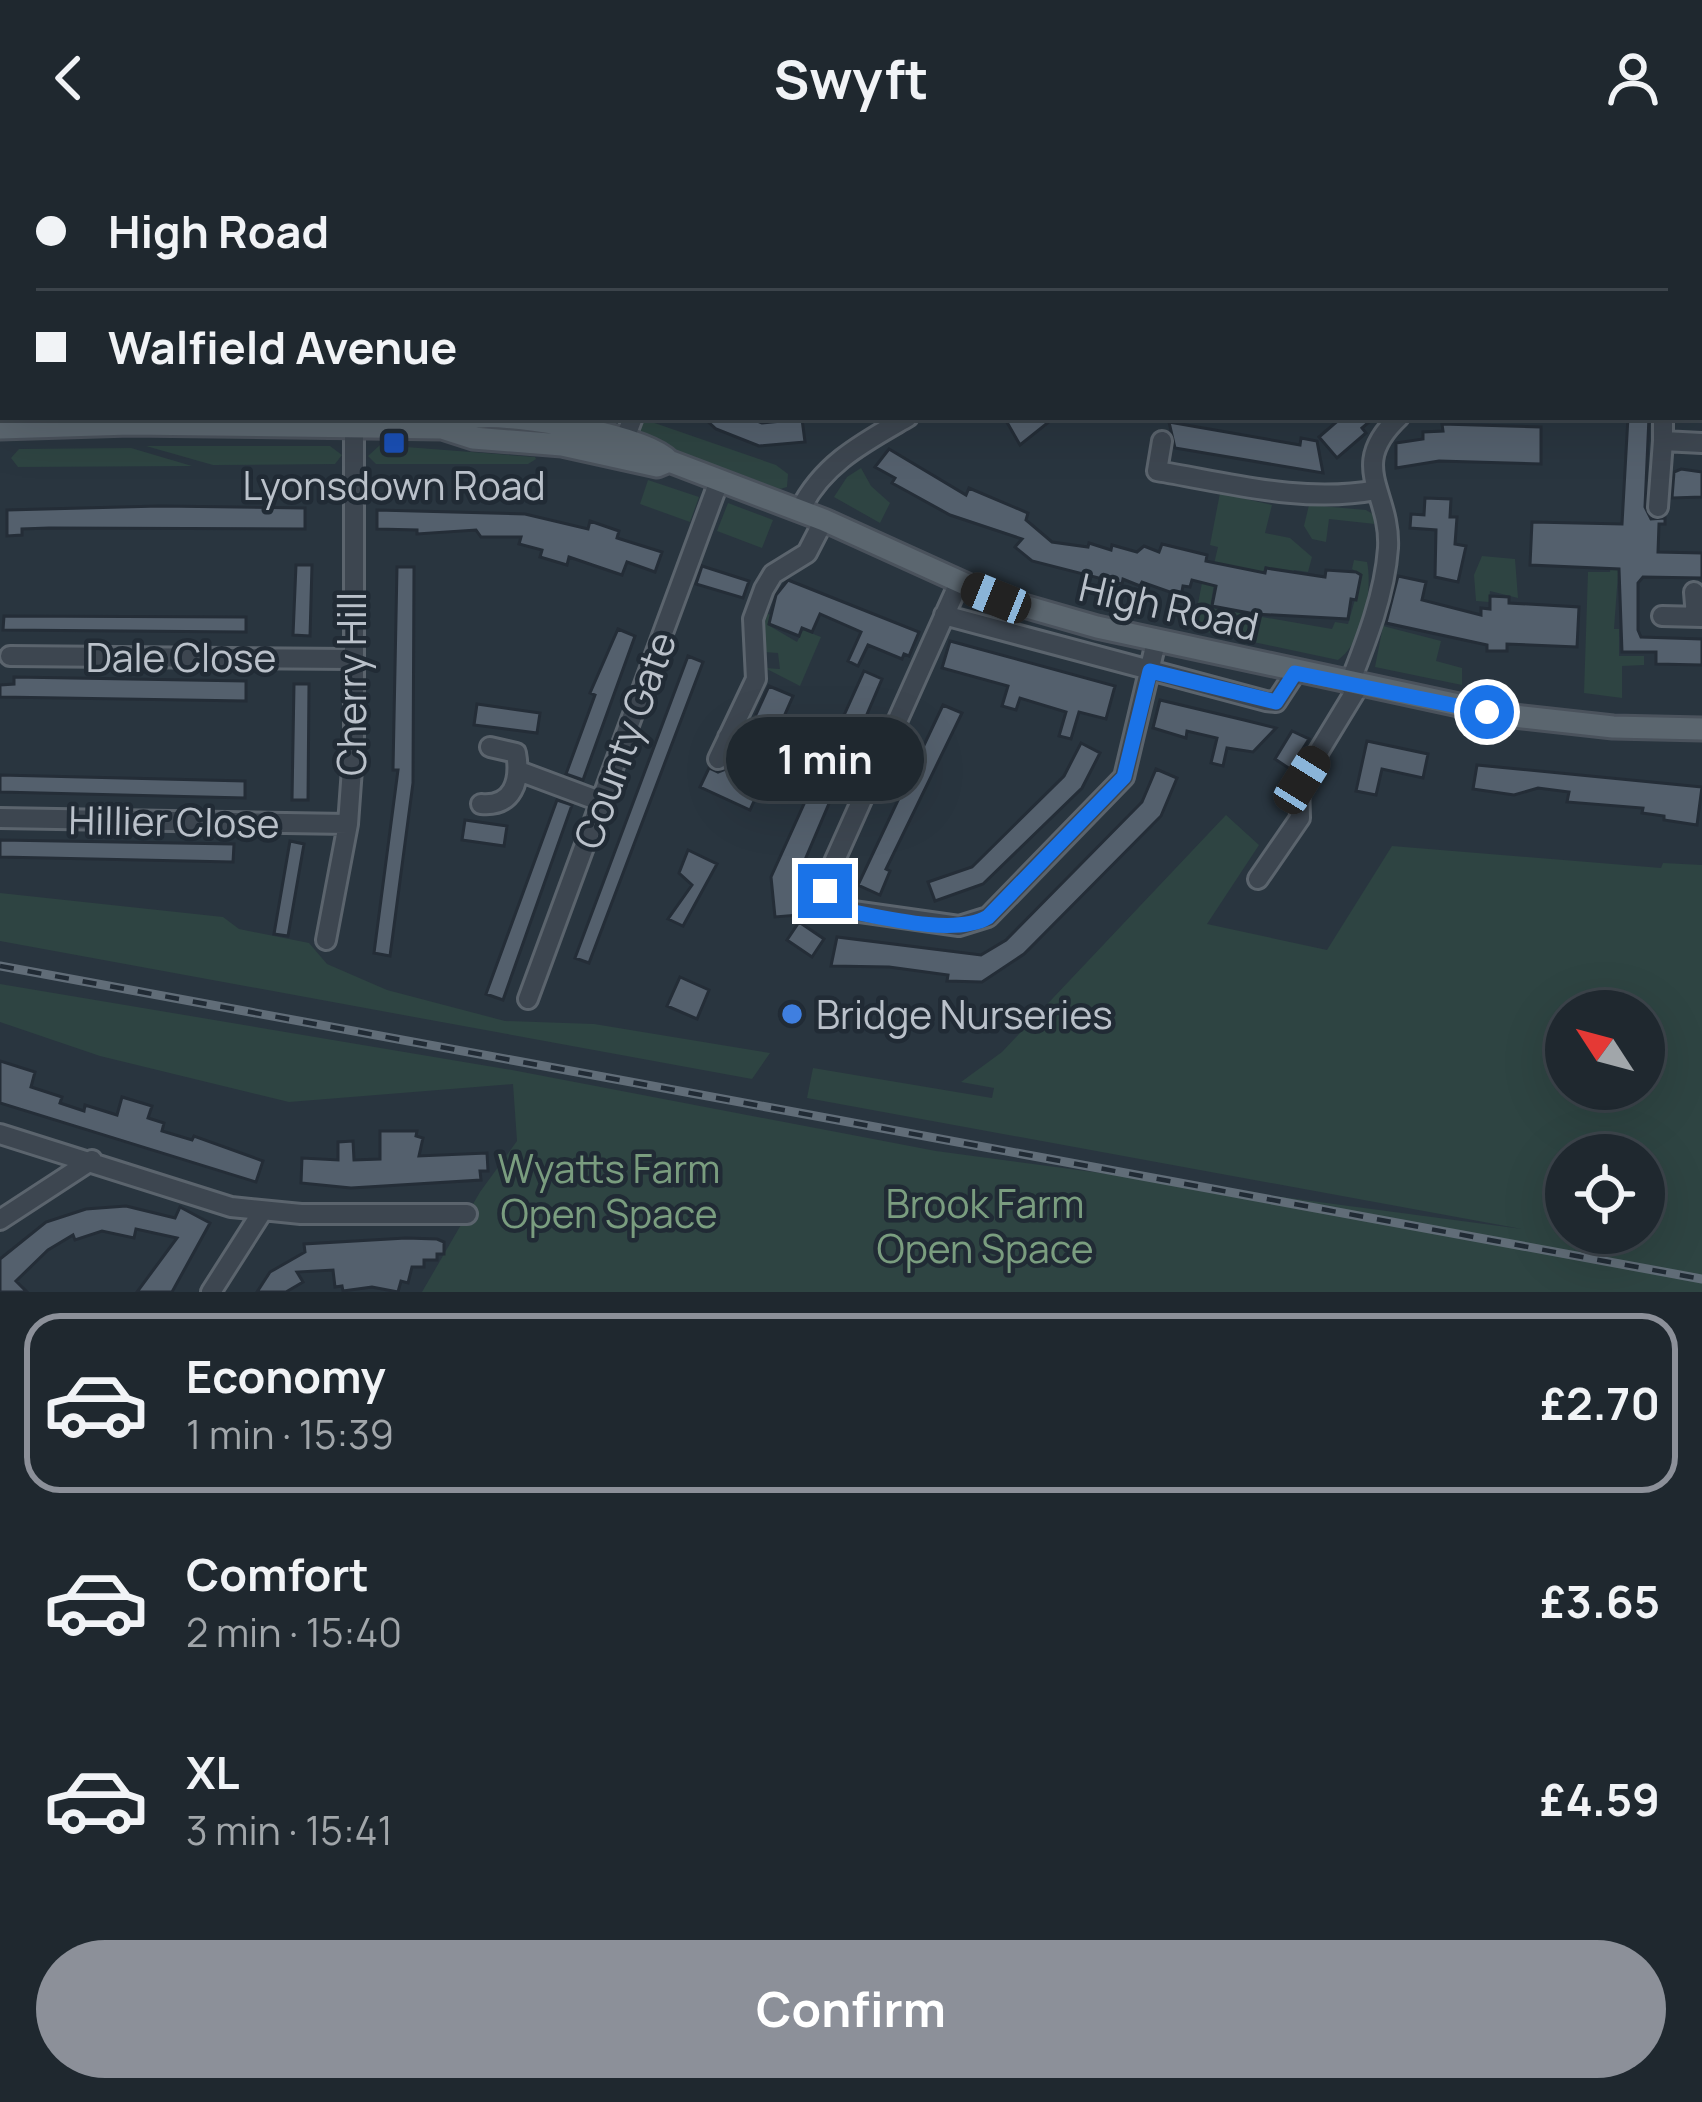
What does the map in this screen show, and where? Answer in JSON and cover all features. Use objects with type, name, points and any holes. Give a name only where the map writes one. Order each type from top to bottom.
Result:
[{"type":"main road","name":"High Road","points":[[0,428],[129,421],[354,424],[442,428],[473,438],[538,428],[625,437],[662,452],[669,461],[824,520],[959,583],[1040,611],[1354,686],[1552,722],[1702,729]]},
{"type":"street","points":[[800,510],[817,481],[843,456],[903,420]]},
{"type":"street","points":[[1258,879],[1300,818],[1299,784],[1354,686],[1388,547],[1372,457],[1378,441],[1396,420]]},
{"type":"street","points":[[1658,507],[1664,420]]},
{"type":"street","name":"Cherry Hill","points":[[326,940],[348,824],[354,741],[354,424]]},
{"type":"street","points":[[1162,441],[1157,472],[1295,494],[1376,490]]},
{"type":"street","points":[[1663,441],[1702,443]]},
{"type":"street","name":"County Gate","points":[[528,999],[719,481]]},
{"type":"street","points":[[718,759],[756,679],[753,619],[764,589],[773,574],[806,553],[824,520]]},
{"type":"street","points":[[959,583],[826,880],[825,891],[839,909],[959,926],[988,917],[1124,777],[1156,642]]},
{"type":"street","points":[[1662,616],[1699,616],[1694,592]]},
{"type":"street","name":"High Road","points":[[944,615],[1276,702],[1295,673]]},
{"type":"street","name":"Dale Close","points":[[10,656],[351,659]]},
{"type":"street","points":[[728,737],[767,755]]},
{"type":"street","points":[[481,804],[497,805],[509,797],[519,771],[515,753],[490,747]]},
{"type":"street","points":[[519,771],[602,802]]},
{"type":"street","name":"Hillier Close","points":[[0,818],[348,824]]},
{"type":"street","points":[[1257,838],[1276,852]]},
{"type":"street","points":[[0,1134],[231,1207],[262,1212],[466,1214]]},
{"type":"street","points":[[0,1220],[92,1160]]},
{"type":"street","points":[[211,1292],[262,1212]]},
{"type":"green space","points":[[646,420],[776,465],[788,474],[787,487],[780,489],[633,435]]},
{"type":"green space","points":[[380,445],[536,459],[528,464],[376,464],[368,456]]},
{"type":"green space","points":[[146,446],[330,446],[342,455],[335,464],[213,465]]},
{"type":"green space","points":[[131,448],[192,466],[18,467],[11,458],[19,449]]},
{"type":"green space","points":[[861,468],[871,486],[890,503],[880,523],[834,497],[847,477]]},
{"type":"green space","points":[[648,480],[699,497],[690,522],[640,504]]},
{"type":"green space","points":[[1220,493],[1272,505],[1265,533],[1290,538],[1312,557],[1308,572],[1294,570],[1293,574],[1265,566],[1263,572],[1214,564],[1218,547],[1210,545]]},
{"type":"green space","points":[[728,503],[773,520],[762,548],[717,531]]},
{"type":"green space","points":[[1309,505],[1366,510],[1376,516],[1375,524],[1329,519],[1326,542],[1312,539],[1304,526]]},
{"type":"green space","points":[[1482,556],[1515,559],[1518,598],[1490,591],[1489,602],[1476,601],[1474,575]]},
{"type":"green space","points":[[1611,557],[1619,560],[1614,629],[1619,629],[1619,656],[1644,656],[1644,665],[1622,666],[1622,698],[1584,693],[1588,572],[1610,572]]},
{"type":"green space","points":[[1354,560],[1367,562],[1367,601],[1360,629],[1338,660],[1193,629],[1202,583],[1214,584],[1210,608],[1332,629],[1335,622],[1348,624],[1362,575],[1352,569]]},
{"type":"green space","points":[[764,613],[771,615],[768,625],[797,642],[803,630],[821,637],[800,686],[765,668],[780,669],[778,653],[764,652]]},
{"type":"green space","points":[[1383,626],[1441,641],[1436,661],[1462,668],[1462,685],[1375,667]]},
{"type":"green space","points":[[1226,815],[1259,845],[1207,924],[1327,950],[1392,846],[1661,868],[1663,863],[1702,865],[1702,1292],[422,1292],[480,1192],[517,1141],[513,1084],[289,1102],[100,1056],[0,1022],[0,984],[512,1070],[936,1151],[1522,1229],[807,1098],[813,1068],[992,1098],[994,1088],[961,1082],[1002,1052]]},
{"type":"green space","points":[[0,893],[223,917],[239,929],[309,943],[327,964],[387,990],[505,1021],[594,1024],[770,1053],[752,1079],[0,941]]},
{"type":"building","points":[[706,420],[802,420],[805,442],[759,446],[716,429]]},
{"type":"building","points":[[1006,420],[1051,420],[1020,445]]},
{"type":"building","points":[[1339,420],[1371,420],[1362,428],[1366,433],[1337,458],[1319,437]]},
{"type":"building","points":[[1628,420],[1649,420],[1645,507],[1651,519],[1665,518],[1665,524],[1659,524],[1658,552],[1702,553],[1702,578],[1643,577],[1638,583],[1638,630],[1641,637],[1702,639],[1702,665],[1656,664],[1656,652],[1622,652],[1619,569],[1530,565],[1532,522],[1622,524]]},
{"type":"building","points":[[1169,422],[1300,445],[1301,438],[1317,441],[1323,473],[1175,448]]},
{"type":"building","points":[[1442,424],[1541,427],[1541,464],[1439,461],[1396,468],[1396,443],[1423,439],[1423,432],[1443,431]]},
{"type":"building","points":[[889,449],[966,495],[969,488],[1028,513],[1026,520],[1052,542],[1088,547],[1089,543],[1111,550],[1112,545],[1137,552],[1144,546],[1159,552],[1162,544],[1207,555],[1206,561],[1265,573],[1266,568],[1325,577],[1326,570],[1356,572],[1361,575],[1356,600],[1351,599],[1348,619],[1255,614],[1212,606],[1216,586],[1192,580],[1190,587],[1183,586],[1181,596],[1142,582],[1140,586],[1123,579],[1122,584],[1032,561],[1015,547],[1022,539],[950,515],[892,483],[895,478],[875,467]]},
{"type":"building","points":[[1674,472],[1702,472],[1702,497],[1672,498]]},
{"type":"building","points":[[1425,498],[1451,499],[1450,517],[1457,517],[1455,544],[1466,546],[1458,582],[1435,577],[1436,530],[1410,528],[1411,514],[1424,515]]},
{"type":"building","points":[[305,508],[305,529],[49,528],[22,529],[22,535],[7,536],[7,510]]},
{"type":"building","points":[[377,510],[525,514],[588,529],[590,521],[619,531],[617,538],[662,552],[655,572],[627,562],[622,575],[569,557],[567,565],[540,557],[542,550],[519,544],[521,537],[481,537],[476,530],[417,534],[417,530],[377,529]]},
{"type":"building","points":[[296,565],[312,565],[310,636],[293,635]]},
{"type":"building","points":[[702,566],[749,581],[743,598],[696,584]]},
{"type":"building","points":[[397,567],[414,567],[413,783],[390,956],[374,953],[398,770],[393,770]]},
{"type":"building","points":[[1398,576],[1426,582],[1422,600],[1481,615],[1481,608],[1490,609],[1490,596],[1509,597],[1509,603],[1579,607],[1577,647],[1507,644],[1507,651],[1487,651],[1487,645],[1386,623]]},
{"type":"building","points":[[788,580],[919,632],[909,656],[904,654],[902,659],[868,645],[858,666],[848,661],[861,632],[820,614],[812,632],[802,628],[799,636],[769,624],[776,595]]},
{"type":"building","points":[[4,616],[246,617],[246,632],[3,630]]},
{"type":"building","points":[[618,629],[635,636],[583,780],[566,774],[595,695],[590,693]]},
{"type":"building","points":[[950,641],[1115,686],[1106,719],[1079,712],[1071,739],[1059,736],[1066,712],[1020,698],[1016,710],[1002,706],[1008,686],[942,668]]},
{"type":"building","points":[[688,656],[703,662],[589,963],[575,958]]},
{"type":"building","points":[[864,671],[882,679],[796,881],[799,915],[775,917],[771,877]]},
{"type":"building","points":[[14,677],[246,681],[246,701],[0,697],[0,685],[14,684]]},
{"type":"building","points":[[294,684],[309,684],[308,800],[292,800]]},
{"type":"building","points":[[769,686],[793,696],[778,730],[754,719]]},
{"type":"building","points":[[1160,700],[1276,728],[1253,752],[1227,748],[1223,766],[1211,763],[1217,738],[1187,731],[1186,738],[1153,728]]},
{"type":"building","points":[[477,704],[540,713],[537,733],[474,725]]},
{"type":"building","points":[[943,705],[962,713],[886,869],[890,871],[880,895],[858,885]]},
{"type":"building","points":[[1292,731],[1309,739],[1290,769],[1275,759]]},
{"type":"building","points":[[1367,741],[1428,754],[1423,778],[1382,769],[1376,795],[1356,791]]},
{"type":"building","points":[[1081,743],[1100,753],[1082,788],[983,884],[935,901],[928,882],[972,867],[1064,776]]},
{"type":"building","points":[[1477,765],[1702,787],[1697,825],[1664,820],[1664,816],[1642,813],[1643,808],[1567,802],[1569,792],[1538,788],[1514,795],[1473,789]]},
{"type":"building","points":[[709,768],[718,772],[728,768],[751,781],[759,790],[750,810],[700,787]]},
{"type":"building","points":[[1156,769],[1177,778],[1161,816],[1024,954],[982,982],[947,981],[948,975],[889,967],[831,966],[837,937],[981,955],[1006,940],[1142,802]]},
{"type":"building","points":[[0,775],[245,781],[245,798],[0,792]]},
{"type":"building","points":[[557,800],[572,805],[503,1000],[486,994]]},
{"type":"building","points":[[465,820],[507,826],[504,846],[462,840]]},
{"type":"building","points":[[0,840],[234,844],[233,862],[0,857]]},
{"type":"building","points":[[290,841],[304,844],[288,936],[274,934]]},
{"type":"building","points":[[688,850],[717,864],[683,926],[668,919],[692,885],[679,873]]},
{"type":"building","points":[[799,922],[824,939],[812,957],[787,940]]},
{"type":"building","points":[[680,977],[709,990],[697,1019],[667,1006]]},
{"type":"building","points":[[0,1061],[35,1072],[31,1087],[62,1097],[60,1103],[84,1111],[85,1105],[117,1115],[122,1097],[152,1106],[148,1118],[164,1123],[162,1131],[192,1140],[194,1136],[263,1161],[256,1182],[0,1103]]},
{"type":"building","points":[[380,1131],[417,1131],[416,1136],[423,1138],[419,1156],[487,1153],[488,1171],[480,1171],[481,1180],[351,1188],[301,1183],[302,1158],[338,1160],[338,1142],[353,1141],[354,1160],[380,1159]]},
{"type":"building","points":[[126,1206],[175,1218],[180,1207],[210,1223],[172,1292],[137,1292],[177,1238],[136,1229],[134,1238],[102,1231],[75,1240],[73,1235],[48,1250],[16,1281],[27,1292],[0,1292],[0,1259],[46,1222],[86,1209]]},
{"type":"building","points":[[437,1239],[444,1242],[444,1254],[437,1254],[437,1260],[424,1260],[424,1267],[412,1267],[408,1283],[401,1281],[398,1292],[372,1287],[343,1291],[342,1286],[335,1287],[333,1270],[297,1272],[303,1282],[286,1292],[257,1292],[270,1272],[305,1252],[304,1244]]},
{"type":"railway","points":[[0,966],[1702,1279]]},
{"type":"place","name":"Lyonsdown Road","points":[[394,443]]},
{"type":"place","name":"Bridge Nurseries","points":[[792,1014]]},
{"type":"route","points":[[825,891],[839,909],[898,919],[970,926],[988,917],[1124,777],[1150,671],[1266,701],[1276,702],[1295,673],[1487,712]]},
{"type":"park label","name":"Wyatts Farm Open Space","points":[[609,1190]]},
{"type":"park label","name":"Brook Farm Open Space","points":[[985,1226]]}]
